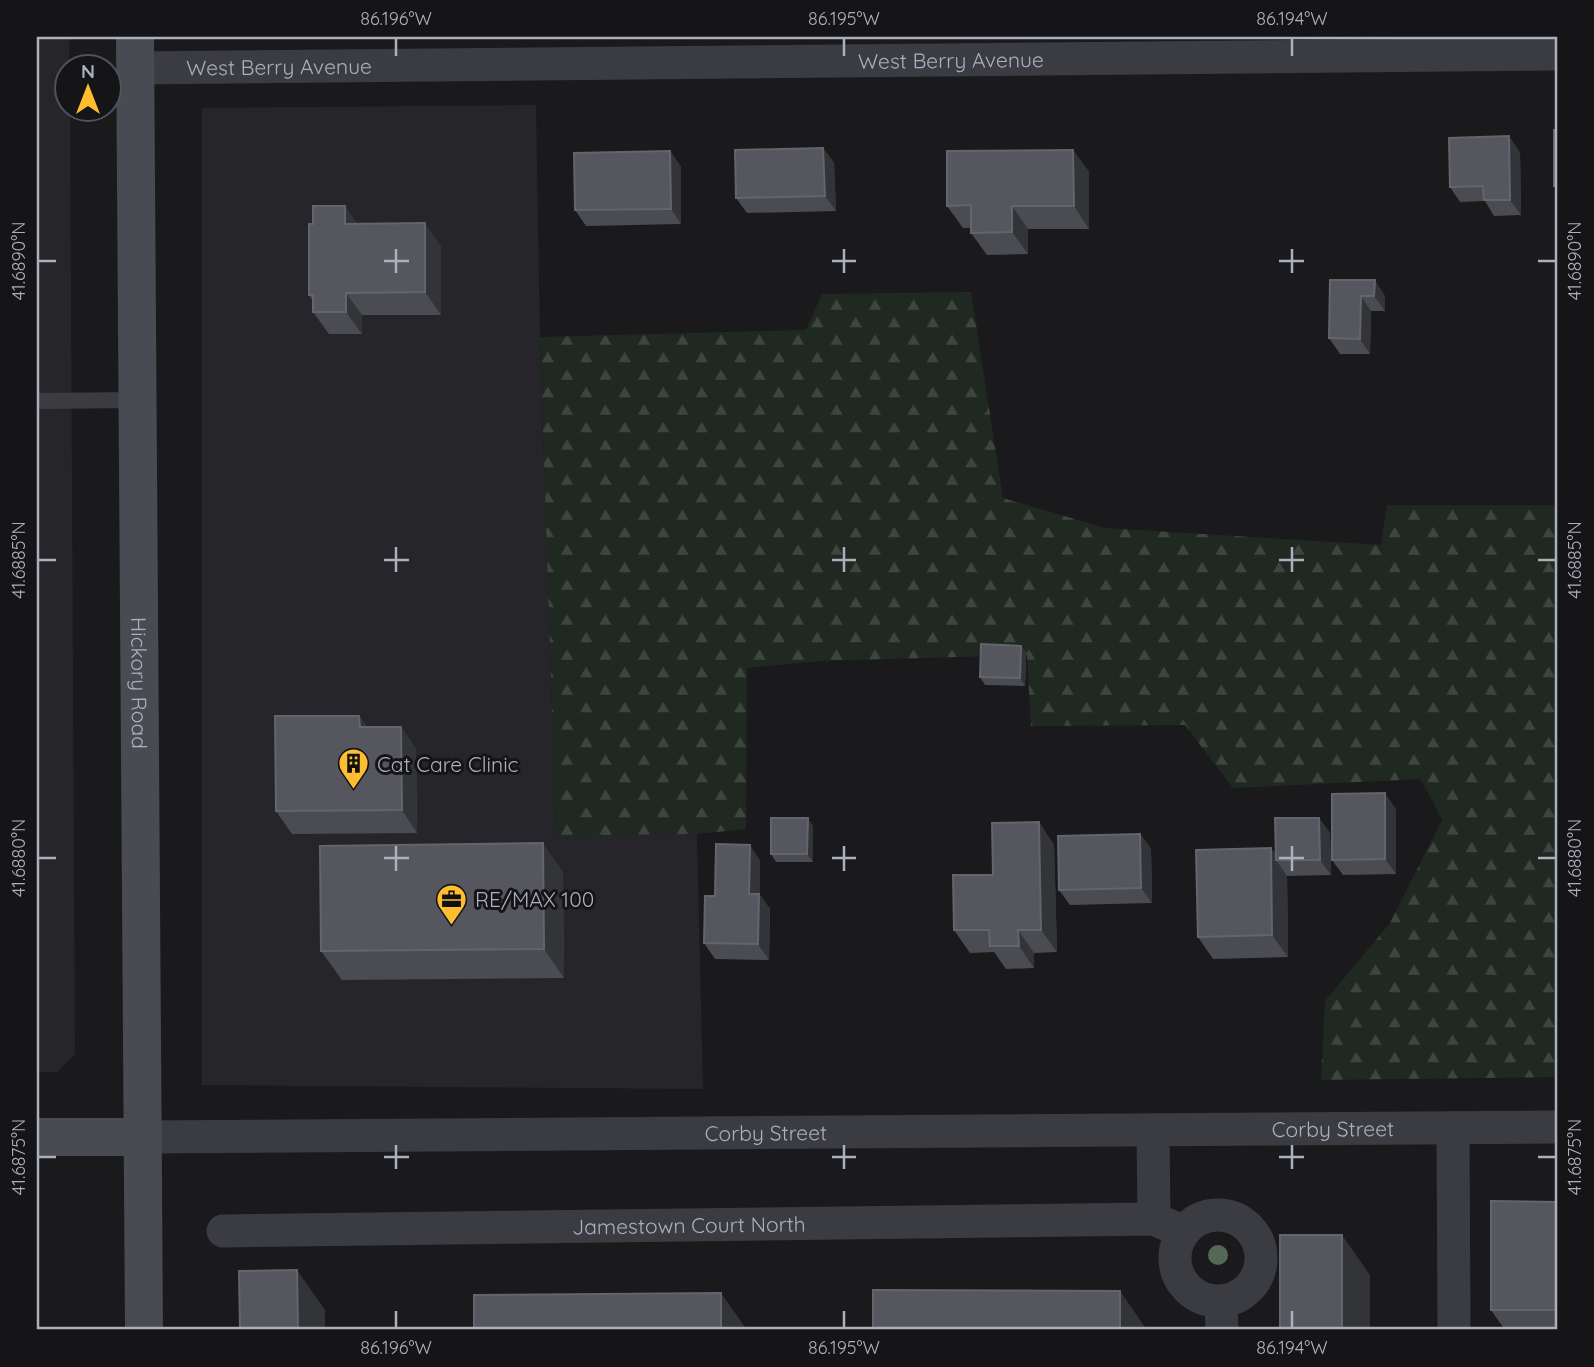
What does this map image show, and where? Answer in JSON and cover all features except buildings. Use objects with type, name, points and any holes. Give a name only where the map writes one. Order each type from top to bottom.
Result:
[{"type":"street","name":"West Berry Avenue","points":[[135,52],[1557,54]]},
{"type":"street","name":"Hickory Road","points":[[135,52],[144,1330]]},
{"type":"street","name":"Corby Street","points":[[143,1137],[575,1132],[1153,1132],[1557,1127]]},
{"type":"street","points":[[1453,1128],[1454,1330]]},
{"type":"street","name":"Jamestown Court North","points":[[223,1231],[1169,1225],[1192,1223],[1221,1214],[1248,1226],[1257,1237],[1262,1251],[1262,1265],[1257,1279],[1222,1316],[1194,1294],[1177,1272],[1175,1251],[1169,1225],[1153,1132]]},
{"type":"street","points":[[37,1138],[143,1137]]},
{"type":"lane","points":[[37,401],[138,400]]},
{"type":"shaded area","points":[[37,37],[70,37],[69,52],[52,52],[52,122],[70,122],[75,1054],[58,1072],[37,1072]]},
{"type":"shaded area","points":[[536,105],[540,337],[556,835],[697,834],[703,1089],[202,1085],[202,108]]},
{"type":"green space","points":[[971,292],[1003,498],[1105,528],[1381,545],[1387,505],[1557,505],[1557,1077],[1321,1080],[1325,1001],[1390,923],[1442,820],[1421,779],[1233,788],[1185,725],[1031,726],[1027,655],[820,661],[747,668],[746,829],[697,834],[556,836],[540,337],[806,330],[822,294]]},
{"type":"place","name":"Cat Care Clinic","points":[[354,791]]},
{"type":"place","name":"RE/MAX 100","points":[[452,926]]}]
